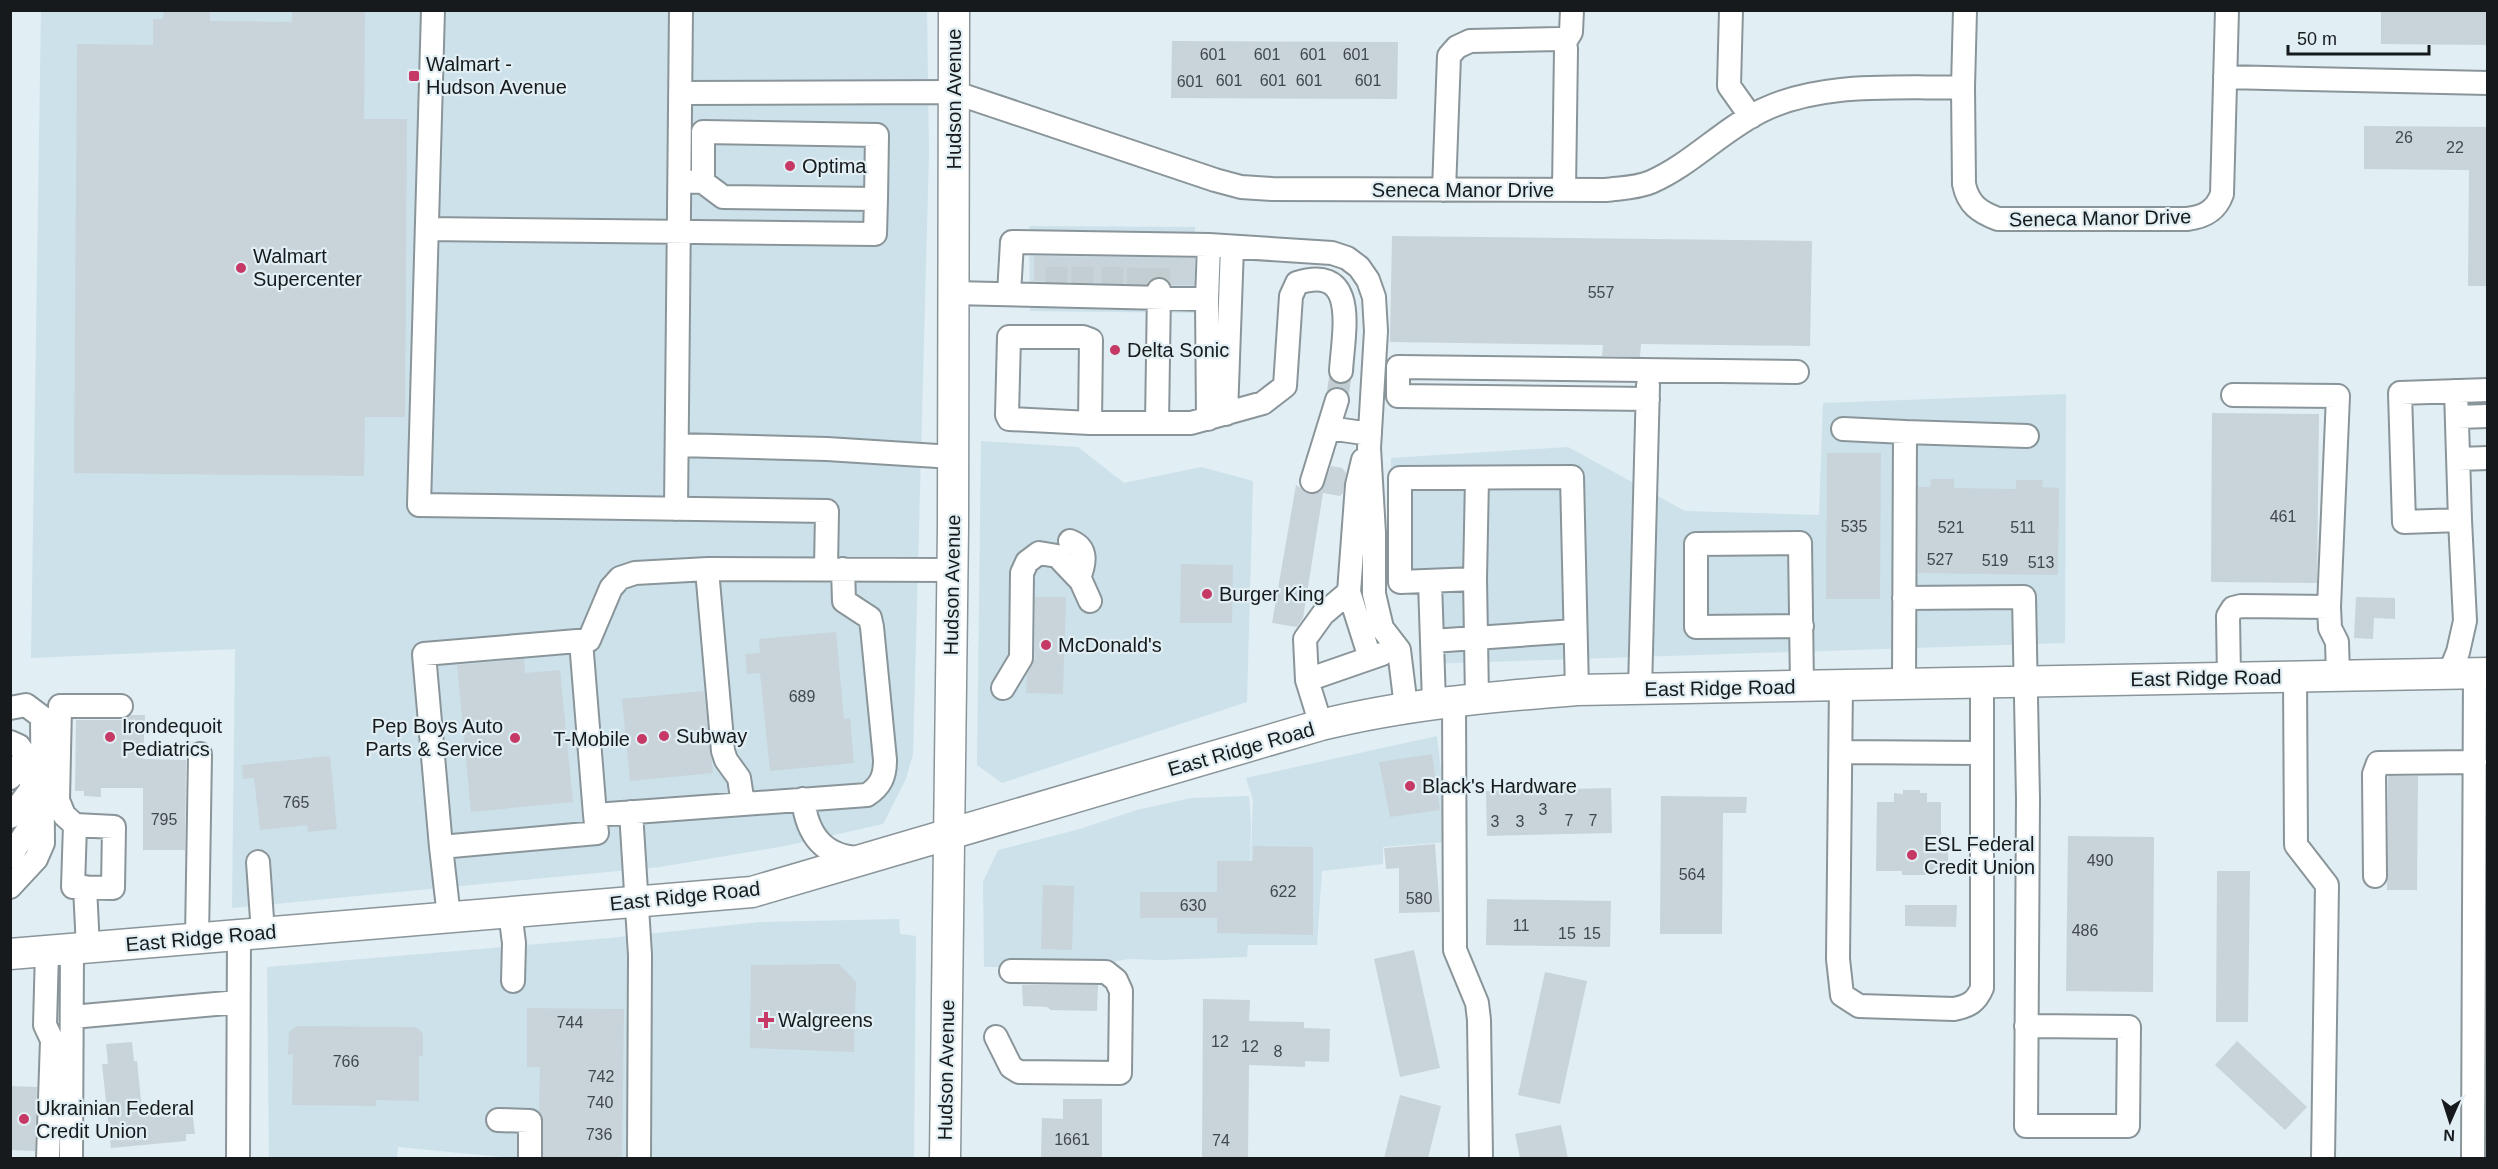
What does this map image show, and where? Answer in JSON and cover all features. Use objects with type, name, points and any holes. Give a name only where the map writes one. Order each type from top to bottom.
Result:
[{"type":"main road","name":"Hudson Avenue","points":[[945,1158],[953,457],[954,10]]},
{"type":"main road","name":"East Ridge Road","points":[[10,954],[636,902],[765,889],[1321,725],[1443,702],[1577,690],[2470,673]]},
{"type":"street","points":[[433,10],[419,505],[827,511],[835,569],[844,601],[870,618],[872,627],[885,752],[884,776],[876,789],[867,795],[595,815]]},
{"type":"street","points":[[681,10],[682,93],[692,181]]},
{"type":"street","points":[[1564,190],[1565,42],[1571,32],[1572,10]]},
{"type":"street","name":"Seneca Manor Drive","points":[[1965,10],[1964,184],[1969,199],[1983,213],[1998,219],[2187,219],[2211,212],[2220,201],[2222,194],[2227,10]]},
{"type":"street","points":[[1730,11],[1729,86],[1750,117]]},
{"type":"street","points":[[1444,190],[1449,56],[1457,47],[1470,41],[1559,39],[1565,42]]},
{"type":"street","points":[[2225,77],[2487,83]]},
{"type":"street","name":"Seneca Manor Drive","points":[[682,93],[953,92],[1215,180],[1241,186],[1272,189],[1606,190],[1651,182],[1677,168],[1750,117],[1792,98],[1823,91],[1963,87]]},
{"type":"street","points":[[427,229],[680,232],[756,233],[875,234],[877,135],[703,132],[680,232],[676,509]]},
{"type":"street","points":[[692,181],[723,197],[876,199]]},
{"type":"street","points":[[756,197],[756,233]]},
{"type":"street","points":[[1009,294],[1012,242],[1056,250],[1150,251],[1209,245],[1332,253],[1347,258],[1359,267],[1368,280],[1374,297],[1376,331],[1370,441],[1374,594],[1382,628],[1443,702]]},
{"type":"street","points":[[1209,245],[1207,299],[1217,416]]},
{"type":"street","points":[[1217,416],[1232,247]]},
{"type":"street","points":[[1090,423],[1091,340],[1083,337],[1013,335],[1009,337],[1007,415],[1009,419],[1090,423],[1191,423],[1263,403],[1285,386],[1291,296],[1298,283],[1310,279],[1325,281],[1339,289],[1344,302],[1341,370]]},
{"type":"street","points":[[953,293],[1148,293],[1207,299]]},
{"type":"street","points":[[1148,293],[1156,423]]},
{"type":"street","points":[[1648,399],[1398,396],[1398,367],[1797,372]]},
{"type":"street","points":[[1640,689],[1649,369]]},
{"type":"street","points":[[2460,520],[2404,522],[2400,393],[2487,390]]},
{"type":"street","points":[[2456,391],[2465,621],[2458,652],[2470,673],[2479,758],[2480,1099],[2473,1158]]},
{"type":"street","points":[[2233,395],[2338,396],[2329,607],[2330,628],[2337,642],[2338,676]]},
{"type":"street","points":[[1312,481],[1337,400]]},
{"type":"street","points":[[2457,417],[2487,416]]},
{"type":"street","points":[[1329,428],[1370,441]]},
{"type":"street","points":[[1844,429],[2027,436]]},
{"type":"street","points":[[1904,684],[1905,432]]},
{"type":"street","points":[[1370,441],[1361,465],[1357,485],[1349,592],[1370,658]]},
{"type":"street","points":[[677,445],[826,449],[953,457]]},
{"type":"street","points":[[2458,459],[2487,458]]},
{"type":"street","points":[[1443,702],[1475,637],[1477,477]]},
{"type":"street","points":[[1475,579],[1400,582],[1400,478],[1572,477],[1577,690]]},
{"type":"street","points":[[1802,626],[1696,627],[1696,544],[1800,543],[1802,626],[1802,686]]},
{"type":"street","points":[[1004,688],[1021,658],[1022,573],[1027,562],[1078,544],[1084,554],[1084,565],[1079,578],[1089,601]]},
{"type":"street","points":[[707,570],[723,751],[726,760],[739,778],[743,804]]},
{"type":"street","points":[[448,917],[424,654],[589,640],[611,588],[620,578],[635,573],[707,570],[952,570]]},
{"type":"street","points":[[1430,582],[1432,641],[1443,702],[1455,950],[1477,1003],[1479,1020],[1481,1158]]},
{"type":"street","points":[[1321,725],[1307,680],[1305,639],[1323,614],[1349,592]]},
{"type":"street","points":[[1904,598],[2024,597],[2028,799],[2026,1026],[2026,1126],[2128,1126],[2129,1027],[2026,1026]]},
{"type":"street","points":[[2229,678],[2228,616],[2233,608],[2241,606],[2329,607]]},
{"type":"street","points":[[1432,641],[1575,631]]},
{"type":"street","points":[[441,848],[597,833],[580,641]]},
{"type":"street","points":[[1307,680],[1399,650]]},
{"type":"street","points":[[2295,677],[2296,845],[2327,885],[2324,1158]]},
{"type":"street","points":[[1841,685],[1838,958],[1842,995],[1859,1006],[1954,1009],[1967,1006],[1978,999],[1982,988],[1980,753],[1982,683]]},
{"type":"street","points":[[10,708],[26,705],[42,717],[43,843],[36,859],[10,887]]},
{"type":"street","points":[[75,825],[73,887],[113,888],[114,827],[75,825],[64,815],[58,801],[60,706],[121,706]]},
{"type":"street","points":[[10,778],[16,751]]},
{"type":"street","points":[[10,857],[27,834],[30,826],[22,811],[31,770],[16,751]]},
{"type":"street","points":[[1841,752],[1980,753]]},
{"type":"street","points":[[197,938],[200,754]]},
{"type":"street","points":[[2375,876],[2374,774],[2378,763],[2479,758]]},
{"type":"street","points":[[803,800],[808,827],[831,852],[848,858],[866,858]]},
{"type":"street","points":[[631,812],[640,955],[639,1158]]},
{"type":"street","points":[[238,1158],[238,1002],[251,934],[258,862]]},
{"type":"street","points":[[48,1158],[52,1040],[45,1025],[69,949],[85,887]]},
{"type":"street","points":[[510,912],[514,943],[513,981]]},
{"type":"street","points":[[69,949],[72,1017],[71,1158]]},
{"type":"street","points":[[996,1037],[1011,1067],[1019,1072],[1120,1073],[1121,991],[1116,980],[1106,972],[1011,971]]},
{"type":"street","points":[[72,1017],[238,1002]]},
{"type":"street","points":[[498,1120],[530,1121],[530,1158]]},
{"type":"shaded area","points":[[41,11],[927,11],[929,153],[913,754],[906,779],[883,824],[785,846],[660,867],[232,908],[235,649],[31,658]]},
{"type":"shaded area","points":[[1029,226],[1195,227],[1195,313],[1030,311]]},
{"type":"shaded area","points":[[2066,394],[2065,643],[1425,664],[1417,593],[1391,579],[1391,458],[1568,447],[1685,511],[1819,515],[1823,403]]},
{"type":"shaded area","points":[[981,441],[1078,447],[1124,483],[1201,467],[1253,481],[1247,702],[1002,783],[977,765]]},
{"type":"shaded area","points":[[1437,736],[1449,842],[1383,847],[1383,864],[1322,871],[1317,945],[1248,945],[1247,957],[1129,959],[1087,966],[984,967],[983,882],[998,850],[1080,829],[1137,810],[1191,798],[1249,796],[1251,824],[1249,916],[1253,800],[1246,778]]},
{"type":"shaded area","points":[[899,919],[900,934],[916,936],[914,1158],[513,1158],[398,1147],[397,1158],[269,1158],[267,967],[610,938],[760,922]]},
{"type":"building","name":"Walmart Supercenter","points":[[164,10],[210,10],[210,21],[292,22],[292,10],[365,10],[364,119],[407,119],[405,417],[365,417],[364,476],[74,473],[77,44],[153,45],[153,19],[163,19]]},
{"type":"building","points":[[2381,10],[2487,10],[2487,45],[2381,44]]},
{"type":"building","points":[[1172,41],[1398,42],[1397,99],[1171,98]]},
{"type":"building","points":[[2364,126],[2487,127],[2487,286],[2468,286],[2469,170],[2364,169]]},
{"type":"building","points":[[1392,236],[1812,241],[1810,346],[1641,344],[1640,357],[1602,356],[1603,345],[1390,342]]},
{"type":"building","points":[[1034,256],[1195,258],[1194,285],[1171,285],[1166,279],[1160,277],[1152,279],[1147,284],[1034,281]]},
{"type":"building","points":[[2212,413],[2319,414],[2317,583],[2211,582]]},
{"type":"building","points":[[1827,453],[1881,453],[1880,599],[1826,599]]},
{"type":"building","points":[[1331,466],[1342,468],[1346,473],[1343,493],[1340,496],[1323,493],[1303,618],[1297,627],[1272,623],[1296,485],[1309,494],[1321,491]]},
{"type":"building","points":[[1931,479],[1954,479],[1954,488],[2016,489],[2016,480],[2043,480],[2042,487],[2059,488],[2058,575],[1918,573],[1918,487],[1930,487]]},
{"type":"building","name":"Burger King","points":[[1181,564],[1233,565],[1232,623],[1180,623]]},
{"type":"building","name":"McDonald's","points":[[1035,597],[1066,597],[1063,694],[1026,693],[1027,675],[1035,658]]},
{"type":"building","points":[[2356,597],[2395,598],[2395,619],[2374,618],[2373,639],[2354,638]]},
{"type":"building","points":[[836,632],[844,719],[850,718],[854,763],[770,771],[760,673],[747,674],[745,654],[760,653],[759,639]]},
{"type":"building","name":"Pep Boys Auto Parts & Service","points":[[524,659],[525,673],[560,670],[573,802],[471,812],[457,665]]},
{"type":"building","points":[[704,691],[713,773],[630,781],[622,699]]},
{"type":"building","points":[[130,715],[145,715],[143,759],[186,760],[185,850],[143,850],[143,788],[101,788],[101,797],[84,796],[84,791],[75,791],[76,720],[121,720]]},
{"type":"building","name":"Black's Hardware","points":[[1432,754],[1440,810],[1390,817],[1379,762]]},
{"type":"building","points":[[330,756],[337,829],[308,832],[307,825],[260,830],[254,778],[243,779],[242,765]]},
{"type":"building","points":[[2388,776],[2418,776],[2417,890],[2387,890]]},
{"type":"building","points":[[1611,788],[1612,833],[1487,836],[1486,791]]},
{"type":"building","name":"ESL Federal Credit Union","points":[[1903,790],[1920,790],[1920,793],[1927,793],[1927,802],[1941,802],[1941,839],[1948,839],[1948,871],[1926,871],[1926,875],[1902,875],[1902,871],[1876,871],[1877,802],[1894,802],[1894,793],[1903,794]]},
{"type":"building","points":[[1661,796],[1747,797],[1746,813],[1723,813],[1722,934],[1660,934]]},
{"type":"building","points":[[2068,836],[2154,837],[2153,992],[2066,991]]},
{"type":"building","points":[[1435,844],[1440,912],[1399,913],[1399,868],[1386,869],[1384,848]]},
{"type":"building","points":[[1253,846],[1313,847],[1313,935],[1217,933],[1217,918],[1140,918],[1140,892],[1217,892],[1217,861],[1253,861]]},
{"type":"building","points":[[2217,871],[2250,871],[2248,1022],[2216,1022]]},
{"type":"building","points":[[1043,885],[1074,886],[1072,950],[1041,949]]},
{"type":"building","points":[[1487,899],[1611,901],[1610,947],[1486,945]]},
{"type":"building","points":[[1905,905],[1957,905],[1956,927],[1905,926]]},
{"type":"building","points":[[1414,950],[1440,1068],[1400,1077],[1374,959]]},
{"type":"building","name":"Walgreens","points":[[839,964],[856,982],[854,1052],[750,1048],[751,965]]},
{"type":"building","points":[[1545,972],[1587,981],[1560,1104],[1518,1095]]},
{"type":"building","points":[[1022,985],[1098,985],[1097,1011],[1051,1010],[1047,1007],[1023,1006]]},
{"type":"building","points":[[1203,999],[1250,1000],[1249,1021],[1304,1022],[1304,1028],[1330,1029],[1329,1062],[1305,1061],[1305,1067],[1249,1065],[1248,1158],[1202,1158]]},
{"type":"building","points":[[527,1008],[624,1009],[622,1158],[543,1158],[543,1121],[539,1112],[540,1067],[527,1067]]},
{"type":"building","points":[[297,1026],[413,1027],[419,1029],[423,1034],[423,1056],[419,1056],[419,1101],[376,1100],[376,1106],[292,1105],[293,1054],[288,1055],[289,1032]]},
{"type":"building","points":[[2237,1041],[2307,1107],[2285,1130],[2215,1065]]},
{"type":"building","points":[[132,1042],[134,1061],[137,1061],[142,1110],[183,1105],[183,1111],[192,1111],[195,1134],[186,1134],[186,1141],[111,1148],[102,1064],[108,1064],[106,1044]]},
{"type":"building","name":"Ukrainian Federal Credit Union","points":[[10,1086],[37,1087],[35,1151],[10,1150]]},
{"type":"building","points":[[1400,1095],[1441,1106],[1428,1158],[1384,1158]]},
{"type":"building","points":[[1063,1099],[1102,1099],[1102,1158],[1041,1158],[1042,1118],[1063,1119]]},
{"type":"building","points":[[1561,1125],[1568,1158],[1520,1158],[1515,1134]]},
{"type":"tunnel","points":[[1056,289],[1057,256]]},
{"type":"tunnel","points":[[1082,289],[1083,257]]},
{"type":"tunnel","points":[[1112,289],[1113,257]]},
{"type":"tunnel","points":[[1137,290],[1139,257]]},
{"type":"tunnel","points":[[1159,290],[1160,257]]},
{"type":"tunnel","points":[[1337,400],[1341,371]]},
{"type":"place","name":"Walmart - Hudson Avenue","points":[[414,76]]},
{"type":"place","name":"Optima","points":[[790,166]]},
{"type":"place","name":"Walmart Supercenter","points":[[241,268]]},
{"type":"place","name":"Delta Sonic","points":[[1115,350]]},
{"type":"place","name":"Burger King","points":[[1207,594]]},
{"type":"place","name":"McDonald's","points":[[1046,645]]},
{"type":"place","name":"Subway","points":[[664,736]]},
{"type":"place","name":"Irondequoit Pediatrics","points":[[110,737]]},
{"type":"place","name":"Pep Boys Auto Parts & Service","points":[[515,738]]},
{"type":"place","name":"T-Mobile","points":[[642,739]]},
{"type":"place","name":"Black's Hardware","points":[[1410,786]]},
{"type":"place","name":"ESL Federal Credit Union","points":[[1912,855]]},
{"type":"place","name":"Walgreens","points":[[766,1020]]},
{"type":"place","name":"Ukrainian Federal Credit Union","points":[[24,1119]]}]
